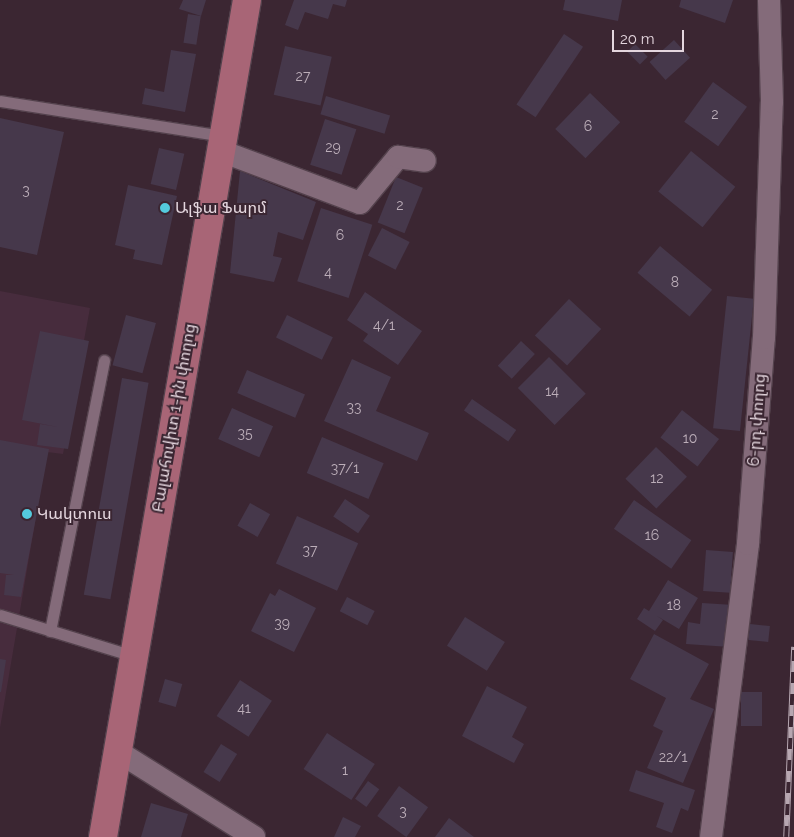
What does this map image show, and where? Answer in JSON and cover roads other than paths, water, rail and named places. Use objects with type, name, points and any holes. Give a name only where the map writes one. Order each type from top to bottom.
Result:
[{"type":"main road","name":"Բալահովիտ 1-ին փողոց","points":[[103,837],[247,0]]},
{"type":"street","name":"6-րդ փողոց","points":[[711,837],[748,544],[764,338],[772,102],[768,0]]},
{"type":"street","points":[[222,143],[360,203],[398,158],[425,161]]},
{"type":"street","points":[[117,751],[254,837]]},
{"type":"lane","points":[[0,101],[222,143]]},
{"type":"lane","points":[[50,631],[104,360]]},
{"type":"lane","points":[[0,615],[133,656]]},
{"type":"railway","points":[[786,837],[794,647]]},
{"type":"place","name":"Ալֆա Ֆարմ","points":[[165,208]]},
{"type":"place","name":"Կակտուս","points":[[27,514]]}]
